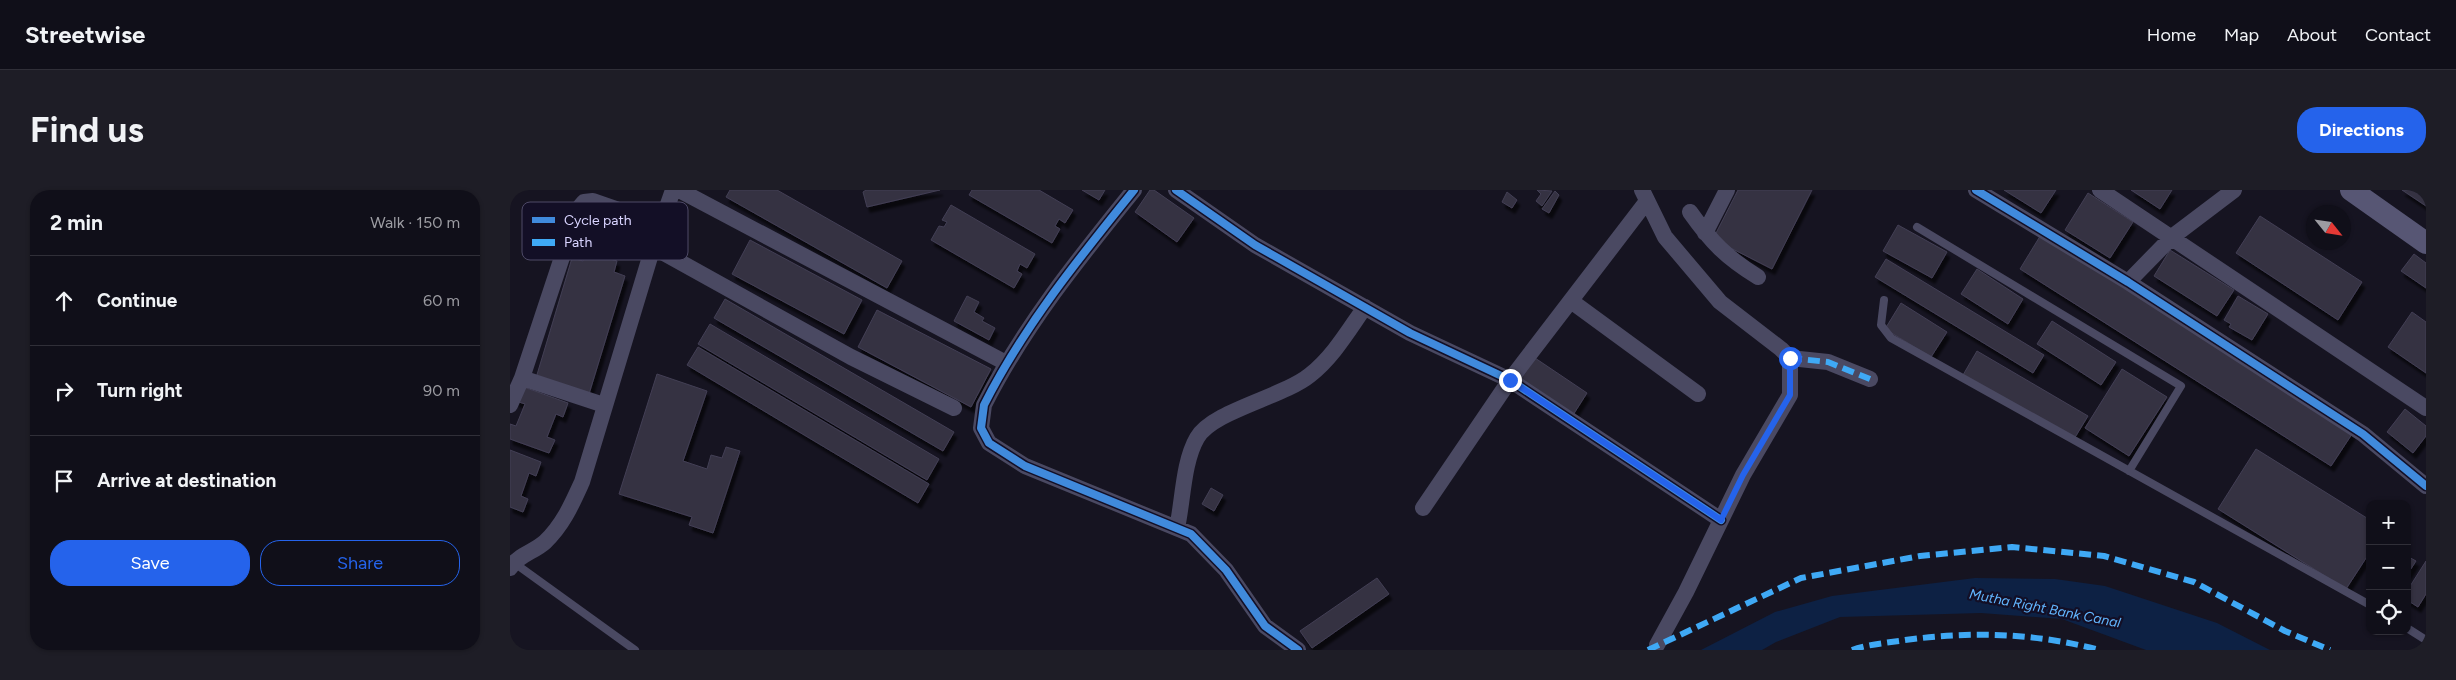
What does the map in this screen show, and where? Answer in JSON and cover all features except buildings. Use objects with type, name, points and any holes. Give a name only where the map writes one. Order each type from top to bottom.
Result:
[{"type":"street","points":[[679,190],[1006,363]]},
{"type":"street","points":[[1134,190],[1077,260],[1006,363],[984,405],[981,416],[982,428],[989,443],[1024,466],[1191,534],[1226,570],[1265,626],[1298,650]]},
{"type":"street","points":[[1176,190],[1256,245],[1410,333],[1510,380],[1721,520]]},
{"type":"street","points":[[1705,233],[1727,190]]},
{"type":"street","points":[[1976,190],[2128,282],[2363,434],[2426,486]]},
{"type":"street","points":[[2100,190],[2426,408]]},
{"type":"street","points":[[2128,282],[2172,237],[2234,190]]},
{"type":"street","points":[[2351,190],[2426,243]]},
{"type":"street","points":[[1423,508],[1510,380],[1571,301],[1645,195],[1665,237],[1720,302],[1790,358],[1828,362],[1870,378]]},
{"type":"street","points":[[1690,212],[1715,246],[1735,263],[1758,277]]},
{"type":"street","points":[[510,405],[522,378],[561,260]]},
{"type":"street","points":[[512,565],[544,542],[568,515],[582,482],[649,260]]},
{"type":"street","points":[[676,260],[851,357],[954,408]]},
{"type":"street","points":[[1571,301],[1698,394]]},
{"type":"street","points":[[1177,528],[1189,460],[1197,437],[1211,424],[1277,394],[1308,376],[1331,355],[1365,307]]},
{"type":"street","points":[[1657,645],[1686,592],[1743,475],[1790,395],[1790,358]]},
{"type":"street","points":[[522,378],[604,406]]},
{"type":"lane","points":[[1917,227],[2181,386],[2129,471]]},
{"type":"lane","points":[[1884,300],[1881,325],[1891,338],[2366,604]]},
{"type":"lane","points":[[512,565],[635,650]]},
{"type":"lane","points":[[2411,631],[2426,640]]},
{"type":"water","name":"Mutha Right Bank Canal","points":[[1975,578],[2055,579],[2105,586],[2217,623],[2270,650],[2146,650],[2062,619],[1981,613],[1840,617],[1776,642],[1762,650],[1701,650],[1775,612],[1832,596]]},
{"type":"marked path","points":[[1790,358],[1828,362],[1870,379]]},
{"type":"marked path","points":[[1648,650],[1801,578],[1920,556],[2012,547],[2104,556],[2194,582],[2285,631],[2330,650]]},
{"type":"marked path","points":[[1852,650],[1905,640],[1955,635],[2027,637],[2075,644],[2100,650]]},
{"type":"cycle path","points":[[1134,190],[1053,293],[1035,320],[984,405],[981,428],[989,443],[1025,466],[1191,534],[1226,570],[1265,626],[1298,650]]},
{"type":"cycle path","points":[[1176,190],[1255,245],[1410,333],[1510,380],[1721,520]]},
{"type":"cycle path","points":[[1976,190],[2128,282],[2363,434],[2426,486]]},
{"type":"route","points":[[1510,380],[1721,520],[1743,475],[1790,395],[1790,358]]}]
